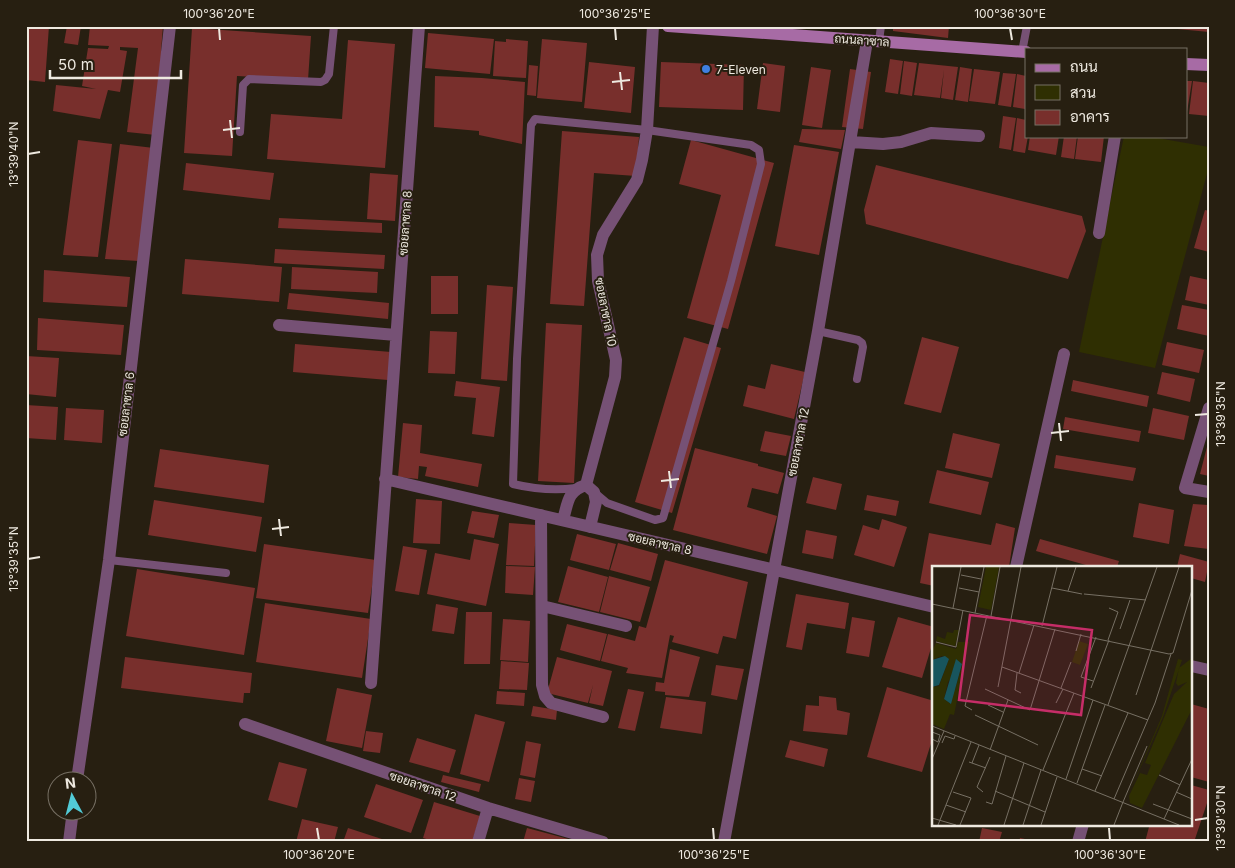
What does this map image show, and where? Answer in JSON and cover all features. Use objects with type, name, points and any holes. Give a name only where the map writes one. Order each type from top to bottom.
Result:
[{"type":"street","name":"ซอยลาซาล 6","points":[[78,770],[109,560],[170,26]]},
{"type":"street","name":"ซอยลาซาล 8","points":[[371,683],[420,26]]},
{"type":"street","name":"ซอยลาซาล 10","points":[[563,520],[570,496],[585,488],[615,377],[616,360],[598,281],[597,255],[603,235],[638,180],[647,130],[653,26]]},
{"type":"street","name":"ถนนลาซาล","points":[[668,26],[730,29],[1024,52]]},
{"type":"street","name":"ซอยลาซาล 12","points":[[724,842],[851,142],[873,41]]},
{"type":"street","points":[[1188,64],[1209,65]]},
{"type":"street","points":[[851,142],[883,144],[901,142],[931,133],[979,136]]},
{"type":"street","points":[[1099,233],[1115,138]]},
{"type":"street","points":[[279,325],[396,335]]},
{"type":"street","points":[[1016,566],[1064,354]]},
{"type":"street","points":[[1209,408],[1185,488],[1209,492]]},
{"type":"street","name":"ซอยลาซาล 8","points":[[386,479],[932,607]]},
{"type":"street","name":"ซอยลาซาล 10","points":[[585,488],[596,502],[590,527]]},
{"type":"street","points":[[541,515],[542,685],[545,696],[551,703],[603,717]]},
{"type":"street","points":[[542,606],[626,626]]},
{"type":"street","points":[[1192,666],[1209,670]]},
{"type":"street","name":"ซอยลาซาล 12","points":[[245,724],[488,808],[603,842]]},
{"type":"street","points":[[478,842],[488,808]]},
{"type":"street","points":[[69,842],[72,820]]},
{"type":"street","points":[[1078,842],[1082,826]]},
{"type":"lane","points":[[240,132],[243,85],[245,81],[249,79],[321,82],[325,80],[330,74],[334,26]]},
{"type":"lane","points":[[873,41],[881,26]]},
{"type":"lane","points":[[1024,52],[1027,26]]},
{"type":"lane","points":[[535,119],[647,130],[751,145],[759,150],[761,164],[731,281],[663,518],[655,520],[607,503],[585,488],[558,491],[513,484],[531,125],[535,119]]},
{"type":"lane","points":[[818,331],[862,343],[864,347],[857,379]]},
{"type":"lane","points":[[109,560],[226,572]]},
{"type":"green space","points":[[1124,138],[1157,138],[1209,147],[1209,166],[1155,368],[1079,352]]},
{"type":"building","points":[[26,26],[49,26],[45,82],[26,80]]},
{"type":"building","points":[[67,26],[81,26],[78,45],[64,43]]},
{"type":"building","points":[[90,26],[163,26],[161,51],[165,51],[156,135],[127,132],[138,48],[120,47],[120,50],[127,51],[120,92],[108,90],[100,119],[53,111],[56,85],[96,89],[82,86],[88,48],[108,49],[109,46],[88,45]]},
{"type":"building","points":[[893,26],[949,26],[948,38],[893,31]]},
{"type":"building","points":[[1167,26],[1209,26],[1209,32],[1167,28]]},
{"type":"building","points":[[192,28],[311,36],[308,80],[237,76],[232,156],[184,153]]},
{"type":"building","points":[[428,33],[494,39],[490,74],[425,68]]},
{"type":"building","points":[[506,39],[528,41],[526,78],[493,76],[495,41],[506,42]]},
{"type":"building","points":[[542,39],[587,43],[582,102],[537,98]]},
{"type":"building","points":[[348,40],[395,44],[385,168],[267,159],[271,114],[342,119]]},
{"type":"building","points":[[890,59],[903,61],[898,94],[885,92]]},
{"type":"building","points":[[904,61],[917,63],[912,96],[900,94]]},
{"type":"building","points":[[589,62],[635,67],[631,113],[584,108]]},
{"type":"building","points":[[661,62],[744,65],[743,110],[659,107]]},
{"type":"building","points":[[763,63],[785,66],[780,112],[757,109]]},
{"type":"building","points":[[919,63],[958,67],[953,100],[941,98],[944,70],[940,98],[914,95]]},
{"type":"building","points":[[529,65],[538,66],[536,96],[527,95]]},
{"type":"building","points":[[811,67],[831,70],[822,128],[802,125]]},
{"type":"building","points":[[960,67],[972,69],[968,102],[955,100]]},
{"type":"building","points":[[850,69],[871,72],[863,129],[842,127]]},
{"type":"building","points":[[974,69],[1000,72],[995,104],[969,101]]},
{"type":"building","points":[[1003,73],[1016,74],[1011,107],[998,105]]},
{"type":"building","points":[[1017,74],[1025,76],[1025,109],[1013,107]]},
{"type":"building","points":[[435,76],[525,82],[522,144],[479,135],[479,131],[434,127]]},
{"type":"building","points":[[1188,81],[1192,81],[1188,106]]},
{"type":"building","points":[[1193,81],[1209,83],[1209,116],[1189,114]]},
{"type":"building","points":[[1003,116],[1016,118],[1011,150],[999,148]]},
{"type":"building","points":[[1017,118],[1025,120],[1025,138],[1028,138],[1025,153],[1013,151]]},
{"type":"building","points":[[802,129],[845,130],[841,149],[799,142]]},
{"type":"building","points":[[562,131],[639,137],[636,176],[594,173],[584,306],[550,304]]},
{"type":"building","points":[[1030,138],[1059,138],[1056,155],[1028,150]]},
{"type":"building","points":[[1064,138],[1077,138],[1074,159],[1061,157]]},
{"type":"building","points":[[1078,138],[1104,138],[1101,162],[1075,159]]},
{"type":"building","points":[[78,140],[112,144],[98,257],[63,255]]},
{"type":"building","points":[[691,140],[774,163],[728,329],[687,318],[721,195],[679,184]]},
{"type":"building","points":[[120,144],[154,148],[139,261],[105,259]]},
{"type":"building","points":[[794,145],[839,152],[819,255],[775,246]]},
{"type":"building","points":[[186,163],[274,173],[270,200],[183,190]]},
{"type":"building","points":[[876,165],[1082,216],[1086,231],[1068,279],[866,224],[864,210]]},
{"type":"building","points":[[370,173],[398,175],[395,221],[367,219]]},
{"type":"building","points":[[1205,210],[1209,211],[1209,252],[1194,248]]},
{"type":"building","points":[[279,218],[382,223],[382,233],[278,228]]},
{"type":"building","points":[[275,249],[385,255],[384,269],[274,263]]},
{"type":"building","points":[[185,259],[282,267],[279,302],[182,294]]},
{"type":"building","points":[[292,267],[378,272],[377,293],[291,289]]},
{"type":"building","points":[[44,270],[130,277],[127,307],[43,302]]},
{"type":"building","points":[[431,276],[458,276],[458,314],[431,314]]},
{"type":"building","points":[[1190,276],[1209,280],[1209,305],[1185,300]]},
{"type":"building","points":[[487,285],[513,287],[507,381],[481,379]]},
{"type":"building","points":[[289,293],[389,303],[388,319],[287,309]]},
{"type":"building","points":[[1182,305],[1209,310],[1209,336],[1177,329]]},
{"type":"building","points":[[38,318],[124,325],[121,355],[37,350]]},
{"type":"building","points":[[546,323],[582,325],[574,483],[538,481]]},
{"type":"building","points":[[430,331],[457,332],[455,374],[428,373]]},
{"type":"building","points":[[684,337],[721,348],[672,513],[635,502]]},
{"type":"building","points":[[922,337],[959,347],[941,413],[904,404]]},
{"type":"building","points":[[1167,342],[1204,350],[1199,373],[1162,365]]},
{"type":"building","points":[[295,344],[391,352],[388,380],[293,372]]},
{"type":"building","points":[[26,356],[59,358],[56,397],[26,394]]},
{"type":"building","points":[[771,364],[805,372],[794,419],[743,406],[748,385],[765,389]]},
{"type":"building","points":[[1162,372],[1195,379],[1190,402],[1157,394]]},
{"type":"building","points":[[1073,380],[1149,396],[1147,407],[1071,391]]},
{"type":"building","points":[[456,381],[500,387],[494,437],[472,434],[476,398],[454,396]]},
{"type":"building","points":[[26,405],[58,407],[56,440],[26,438]]},
{"type":"building","points":[[66,408],[104,410],[102,443],[64,440]]},
{"type":"building","points":[[1153,408],[1189,416],[1184,440],[1148,433]]},
{"type":"building","points":[[1065,417],[1141,431],[1139,442],[1063,429]]},
{"type":"building","points":[[403,423],[422,425],[420,453],[482,464],[478,487],[425,476],[427,467],[419,466],[418,479],[398,477]]},
{"type":"building","points":[[765,431],[791,436],[786,456],[760,451]]},
{"type":"building","points":[[953,433],[1000,444],[992,478],[945,468]]},
{"type":"building","points":[[1209,443],[1209,476],[1200,474]]},
{"type":"building","points":[[695,448],[758,464],[758,466],[784,473],[778,494],[752,488],[747,507],[777,516],[767,554],[673,530]]},
{"type":"building","points":[[160,449],[269,465],[264,503],[154,487]]},
{"type":"building","points":[[1056,455],[1136,468],[1133,481],[1054,468]]},
{"type":"building","points":[[937,470],[989,482],[981,515],[929,503]]},
{"type":"building","points":[[813,477],[842,484],[836,510],[806,503]]},
{"type":"building","points":[[867,495],[899,501],[896,516],[864,510]]},
{"type":"building","points":[[416,499],[442,501],[440,544],[413,543]]},
{"type":"building","points":[[154,500],[262,517],[256,552],[148,535]]},
{"type":"building","points":[[1139,503],[1174,510],[1169,544],[1133,537]]},
{"type":"building","points":[[1193,504],[1208,505],[1209,549],[1184,546]]},
{"type":"building","points":[[472,511],[499,515],[494,538],[467,533]]},
{"type":"building","points":[[882,519],[907,527],[894,567],[854,555],[863,525],[879,530]]},
{"type":"building","points":[[509,523],[536,525],[534,566],[506,565]]},
{"type":"building","points":[[996,523],[1015,528],[1009,566],[932,566],[932,586],[920,583],[929,533],[991,545]]},
{"type":"building","points":[[806,530],[837,536],[833,559],[802,553]]},
{"type":"building","points":[[577,534],[616,544],[609,570],[570,560]]},
{"type":"building","points":[[474,539],[499,544],[486,606],[427,594],[435,553],[470,560]]},
{"type":"building","points":[[1040,539],[1119,561],[1117,566],[1089,566],[1036,551]]},
{"type":"building","points":[[618,543],[658,554],[651,581],[610,570]]},
{"type":"building","points":[[264,544],[376,560],[368,613],[256,598]]},
{"type":"building","points":[[403,546],[427,550],[419,595],[395,591]]},
{"type":"building","points":[[1180,554],[1209,562],[1205,582],[1192,578],[1192,566],[1177,566]]},
{"type":"building","points":[[665,560],[748,582],[736,639],[723,636],[718,654],[672,642],[674,636],[670,635],[662,678],[626,673],[628,668],[601,661],[608,634],[635,641],[639,626],[646,628]]},
{"type":"building","points":[[506,566],[535,567],[533,595],[505,593]]},
{"type":"building","points":[[568,566],[608,577],[599,612],[558,602]]},
{"type":"building","points":[[137,569],[255,588],[244,655],[126,636]]},
{"type":"building","points":[[609,576],[650,587],[640,622],[600,612]]},
{"type":"building","points":[[796,594],[849,603],[845,629],[807,623],[802,650],[786,647]]},
{"type":"building","points":[[265,603],[371,619],[362,678],[256,662]]},
{"type":"building","points":[[436,604],[458,608],[454,634],[432,631]]},
{"type":"building","points":[[466,612],[492,612],[490,664],[464,664]]},
{"type":"building","points":[[852,617],[875,621],[869,657],[846,653]]},
{"type":"building","points":[[898,617],[932,626],[932,645],[922,678],[882,667]]},
{"type":"building","points":[[503,619],[530,621],[528,662],[500,660]]},
{"type":"building","points":[[567,624],[607,634],[600,661],[560,650]]},
{"type":"building","points":[[670,649],[700,657],[689,697],[665,695],[665,692],[655,691],[656,682],[664,683]]},
{"type":"building","points":[[125,657],[252,673],[250,693],[244,693],[243,703],[121,688]]},
{"type":"building","points":[[557,657],[612,671],[603,706],[589,703],[593,685],[588,703],[547,693]]},
{"type":"building","points":[[501,661],[529,663],[527,690],[499,689]]},
{"type":"building","points":[[716,665],[744,669],[737,700],[711,695]]},
{"type":"building","points":[[887,687],[932,700],[932,740],[922,772],[867,757]]},
{"type":"building","points":[[337,688],[372,695],[362,748],[326,741]]},
{"type":"building","points":[[628,689],[644,692],[635,731],[618,728]]},
{"type":"building","points":[[497,691],[525,693],[524,706],[496,704]]},
{"type":"building","points":[[819,696],[836,698],[837,710],[850,713],[847,735],[803,731],[806,705],[819,706]]},
{"type":"building","points":[[666,697],[706,702],[702,734],[660,728]]},
{"type":"building","points":[[1192,704],[1209,709],[1209,738],[1207,744],[1209,744],[1209,782],[1192,777]]},
{"type":"building","points":[[533,706],[557,710],[556,720],[531,716]]},
{"type":"building","points":[[475,714],[505,722],[489,782],[460,774]]},
{"type":"building","points":[[366,731],[383,733],[380,753],[363,751]]},
{"type":"building","points":[[417,738],[456,750],[449,773],[409,762]]},
{"type":"building","points":[[790,740],[828,749],[824,767],[785,757]]},
{"type":"building","points":[[526,741],[541,744],[535,778],[520,775]]},
{"type":"building","points":[[279,762],[307,769],[297,808],[268,800]]},
{"type":"building","points":[[443,775],[481,784],[479,792],[441,782]]},
{"type":"building","points":[[519,778],[535,781],[531,802],[515,799]]},
{"type":"building","points":[[376,784],[423,800],[411,833],[364,817]]},
{"type":"building","points":[[1192,785],[1209,790],[1209,797],[1194,842],[1182,840],[1182,842],[1145,842],[1149,827],[1146,826],[1192,826]]},
{"type":"building","points":[[434,802],[480,816],[472,842],[436,842],[423,838]]},
{"type":"building","points":[[302,819],[338,827],[334,842],[296,842]]},
{"type":"building","points":[[348,828],[388,841],[388,842],[343,842]]},
{"type":"building","points":[[527,828],[576,841],[523,842]]},
{"type":"building","points":[[982,828],[1002,832],[999,842],[979,842]]},
{"type":"building","points":[[1020,838],[1035,841],[1019,842]]},
{"type":"place","name":"7-Eleven","points":[[706,69]]}]
